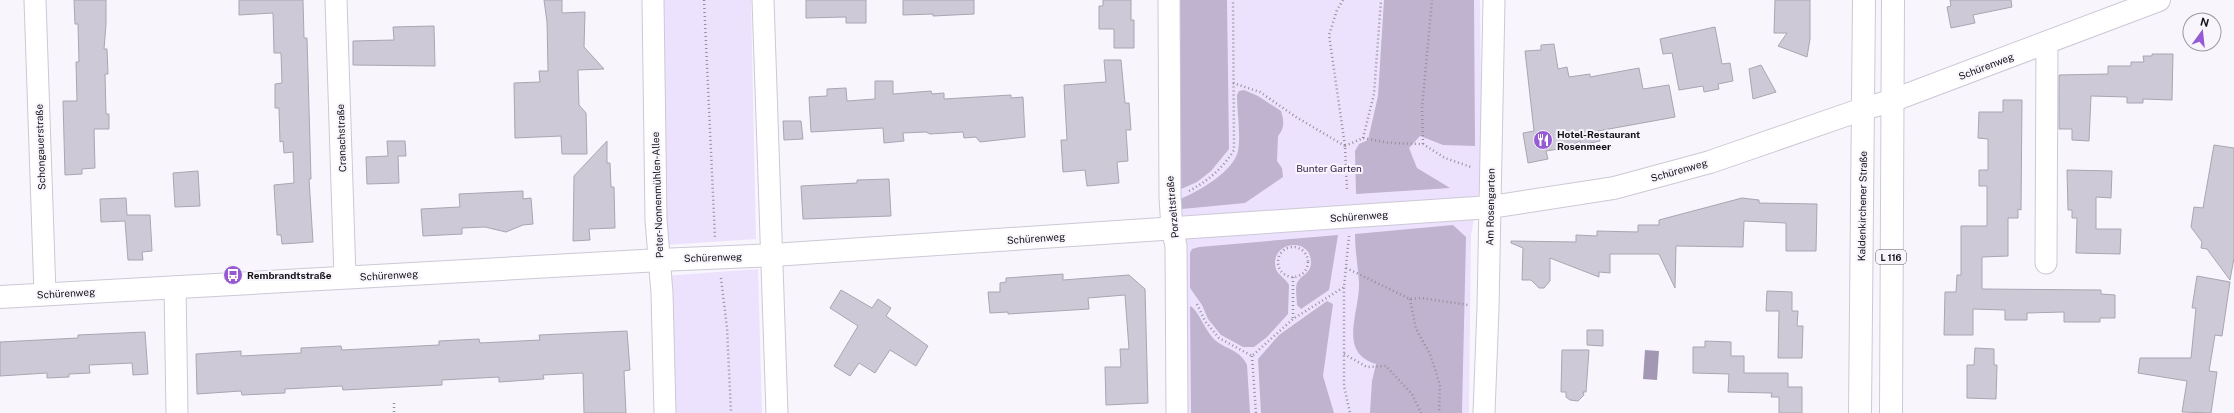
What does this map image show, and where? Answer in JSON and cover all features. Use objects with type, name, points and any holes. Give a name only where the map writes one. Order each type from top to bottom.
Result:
[{"type":"main road","name":"Kaldenkirchener Straße","points":[[1860,413],[1864,0]]},
{"type":"main road","name":"L 116","points":[[1891,413],[1891,101],[1893,0]]},
{"type":"main road","name":"Schürenweg","points":[[0,297],[345,277],[773,255],[1491,207],[1614,188],[1710,162],[1863,109],[1891,101],[2159,0]]},
{"type":"street","name":"Schongauerstraße","points":[[35,0],[45,294]]},
{"type":"street","name":"Cranachstraße","points":[[336,0],[345,277]]},
{"type":"street","name":"Peter-Nonnenmühlen-Allee","points":[[653,0],[656,220],[660,260],[665,413]]},
{"type":"street","points":[[764,0],[777,413]]},
{"type":"street","name":"Porzeltstraße","points":[[1169,0],[1170,197],[1172,229],[1176,246],[1177,413]]},
{"type":"street","name":"Am Rosengarten","points":[[1484,413],[1491,207],[1494,0]]},
{"type":"street","points":[[2046,263],[2047,42]]},
{"type":"street","points":[[175,287],[177,413]]},
{"type":"path","points":[[704,0],[714,232],[727,328],[731,413]]},
{"type":"path","points":[[1170,197],[1184,194],[1199,185],[1227,162],[1234,150],[1232,0]]},
{"type":"path","points":[[1343,0],[1337,10],[1329,35],[1345,146],[1347,190]]},
{"type":"path","points":[[1363,138],[1374,94],[1381,0]]},
{"type":"path","points":[[1423,144],[1422,108],[1432,0]]},
{"type":"path","points":[[1233,83],[1260,92],[1345,146]]},
{"type":"path","points":[[1345,146],[1363,138],[1389,143],[1423,144],[1445,158],[1471,167],[1491,169]]},
{"type":"path","points":[[1349,235],[1344,287],[1344,386],[1350,413]]},
{"type":"path","points":[[1289,248],[1297,248],[1305,253],[1308,260],[1307,269],[1301,275],[1293,277],[1285,275],[1279,268],[1278,260],[1282,252],[1289,248]]},
{"type":"path","points":[[1346,268],[1410,299],[1421,298],[1488,308]]},
{"type":"path","points":[[1293,277],[1293,319]]},
{"type":"path","points":[[1252,356],[1293,319],[1344,287]]},
{"type":"path","points":[[1177,294],[1195,302],[1200,308],[1205,321],[1219,338],[1252,356]]},
{"type":"path","points":[[1410,299],[1416,329],[1430,354],[1440,385],[1439,413]]},
{"type":"path","points":[[1344,354],[1367,367],[1386,366],[1412,394],[1421,413]]},
{"type":"path","points":[[1252,356],[1256,413]]},
{"type":"path","points":[[394,403],[394,413]]},
{"type":"green space","points":[[659,0],[751,0],[756,239],[667,245]]},
{"type":"green space","name":"Bunter Garten","points":[[1176,0],[1480,0],[1482,178],[1471,235],[1469,413],[1187,413],[1187,248],[1176,201]]},
{"type":"green space","points":[[758,269],[762,413],[668,413],[664,276]]},
{"type":"shaded area","points":[[1180,0],[1227,0],[1229,149],[1211,171],[1197,182],[1179,190]]},
{"type":"shaded area","points":[[1384,0],[1474,0],[1475,146],[1443,145],[1420,136],[1409,148],[1417,168],[1450,188],[1356,194],[1355,151],[1359,144],[1368,140],[1378,96]]},
{"type":"shaded area","points":[[1244,90],[1258,96],[1281,111],[1283,124],[1282,130],[1278,136],[1277,161],[1282,168],[1283,177],[1245,203],[1182,209],[1180,199],[1214,180],[1230,166],[1235,159],[1238,151],[1239,138],[1237,95],[1239,91]]},
{"type":"shaded area","points":[[1453,225],[1466,237],[1462,413],[1370,413],[1372,381],[1376,364],[1364,358],[1357,350],[1354,341],[1353,330],[1359,283],[1355,234]]},
{"type":"shaded area","points":[[1338,235],[1329,290],[1301,309],[1297,305],[1296,285],[1310,268],[1311,261],[1309,253],[1304,248],[1297,245],[1283,248],[1278,253],[1275,260],[1276,269],[1289,285],[1288,314],[1267,337],[1254,347],[1243,347],[1221,335],[1208,319],[1202,305],[1190,288],[1190,253],[1192,249],[1199,247]]},
{"type":"shaded area","points":[[1327,301],[1333,304],[1323,376],[1334,413],[1261,413],[1258,359],[1279,335]]},
{"type":"shaded area","points":[[1190,306],[1196,312],[1212,337],[1220,344],[1241,356],[1247,365],[1250,413],[1191,413]]},
{"type":"shaded area","points":[[1645,350],[1659,351],[1657,380],[1643,379]]},
{"type":"building","points":[[74,0],[106,0],[104,49],[107,49],[108,74],[105,74],[106,114],[109,114],[109,129],[94,129],[95,168],[82,169],[82,174],[65,175],[63,101],[77,101],[76,62],[79,62],[78,24],[75,24]]},
{"type":"building","points":[[239,0],[303,0],[304,38],[307,38],[311,179],[309,179],[313,242],[282,244],[281,235],[277,235],[274,185],[294,183],[293,152],[284,153],[283,141],[280,142],[279,108],[275,108],[275,84],[282,83],[281,53],[274,53],[273,13],[239,15]]},
{"type":"building","points":[[544,0],[562,0],[562,13],[585,12],[584,47],[604,69],[578,70],[579,105],[586,113],[587,154],[562,154],[561,136],[515,138],[514,83],[540,82],[539,71],[548,71],[547,22]]},
{"type":"building","points":[[806,0],[866,0],[866,23],[846,23],[846,17],[806,18]]},
{"type":"building","points":[[903,0],[974,0],[974,14],[933,16],[933,14],[903,15]]},
{"type":"building","points":[[1103,0],[1131,0],[1131,20],[1134,20],[1134,48],[1114,48],[1114,29],[1099,29],[1099,6],[1103,6]]},
{"type":"building","points":[[1775,0],[1810,0],[1810,39],[1807,57],[1778,46],[1787,33],[1774,33]]},
{"type":"building","points":[[1950,0],[2011,0],[2012,7],[1973,15],[1975,23],[1951,28],[1947,7],[1951,6]]},
{"type":"building","points":[[434,26],[435,66],[353,65],[353,41],[394,40],[393,27]]},
{"type":"building","points":[[1715,27],[1722,64],[1730,63],[1733,81],[1718,84],[1719,89],[1704,92],[1703,86],[1679,90],[1672,53],[1663,54],[1660,39]]},
{"type":"building","points":[[1554,44],[1558,69],[1567,67],[1569,77],[1590,74],[1590,77],[1639,68],[1643,89],[1669,85],[1675,117],[1598,131],[1600,141],[1581,145],[1580,141],[1565,148],[1546,151],[1548,159],[1528,163],[1523,133],[1534,131],[1525,51],[1541,50],[1541,45]]},
{"type":"building","points":[[2152,54],[2173,54],[2172,100],[2143,99],[2143,103],[2127,103],[2127,97],[2091,96],[2089,141],[2072,140],[2072,129],[2059,129],[2059,75],[2108,74],[2108,66],[2131,66],[2131,62],[2144,62],[2143,56],[2152,56]]},
{"type":"building","points":[[1104,60],[1121,60],[1125,103],[1129,103],[1131,130],[1126,130],[1128,161],[1117,162],[1119,183],[1087,186],[1085,170],[1063,172],[1061,140],[1067,140],[1064,85],[1106,82]]},
{"type":"building","points":[[1761,65],[1776,92],[1753,99],[1749,69]]},
{"type":"building","points":[[875,81],[893,81],[893,94],[931,91],[932,94],[944,93],[944,99],[1011,95],[1011,98],[1023,97],[1025,137],[980,142],[976,137],[964,138],[963,132],[930,134],[926,132],[903,133],[904,141],[884,143],[883,128],[811,132],[809,97],[827,96],[827,89],[846,88],[847,101],[875,99]]},
{"type":"building","points":[[2003,100],[2022,100],[2021,210],[2018,209],[2018,218],[2008,218],[2008,256],[1982,257],[1982,289],[2101,290],[2101,294],[2115,295],[2115,318],[2100,318],[2100,322],[2064,322],[2064,312],[2027,313],[2027,320],[2005,320],[2005,310],[1973,309],[1973,335],[1944,335],[1945,292],[1956,292],[1957,275],[1961,275],[1961,226],[1987,226],[1987,186],[1979,186],[1979,170],[1988,170],[1988,139],[1978,138],[1979,112],[2003,112]]},
{"type":"building","points":[[783,121],[801,121],[803,139],[784,140]]},
{"type":"building","points":[[387,141],[405,141],[406,156],[398,156],[399,183],[367,184],[366,157],[388,156]]},
{"type":"building","points":[[607,141],[607,163],[610,163],[611,187],[614,187],[615,228],[589,229],[590,240],[573,241],[574,176]]},
{"type":"building","points":[[2214,145],[2234,148],[2234,258],[2230,280],[2207,249],[2201,248],[2202,242],[2191,227],[2194,207],[2203,208]]},
{"type":"building","points":[[2067,170],[2112,171],[2111,198],[2096,197],[2096,229],[2121,229],[2120,254],[2076,253],[2077,218],[2072,218],[2072,210],[2068,210]]},
{"type":"building","points":[[198,171],[200,206],[175,207],[173,173]]},
{"type":"building","points":[[889,179],[891,216],[803,219],[801,186],[857,183],[857,180]]},
{"type":"building","points":[[523,191],[523,199],[531,198],[533,224],[523,225],[506,232],[485,227],[462,228],[462,234],[423,236],[421,209],[460,207],[459,194]]},
{"type":"building","points":[[126,198],[127,215],[150,215],[152,251],[142,252],[143,260],[128,260],[125,221],[101,222],[100,199]]},
{"type":"building","points":[[1742,198],[1759,200],[1759,203],[1817,204],[1816,251],[1786,251],[1786,223],[1744,221],[1743,247],[1676,246],[1675,288],[1659,254],[1610,254],[1610,273],[1599,272],[1599,277],[1550,258],[1550,281],[1544,288],[1539,288],[1531,280],[1522,280],[1523,248],[1511,243],[1511,241],[1576,242],[1576,235],[1597,236],[1597,231],[1638,232],[1638,225],[1659,225],[1659,220]]},
{"type":"building","points":[[1063,274],[1063,280],[1129,275],[1145,289],[1148,403],[1106,405],[1105,367],[1121,367],[1120,349],[1129,349],[1125,295],[1088,298],[1089,309],[1008,314],[1008,312],[990,313],[988,292],[1000,292],[1000,283],[1006,282],[1006,278]]},
{"type":"building","points":[[2197,276],[2230,282],[2222,336],[2215,335],[2209,371],[2217,372],[2211,413],[2182,412],[2187,381],[2138,373],[2140,358],[2191,358],[2196,308],[2192,308]]},
{"type":"building","points":[[841,290],[872,308],[878,299],[891,308],[886,316],[928,346],[916,366],[890,350],[875,373],[859,363],[850,376],[834,366],[858,326],[830,308]]},
{"type":"building","points":[[1767,291],[1792,292],[1792,311],[1798,311],[1797,326],[1803,326],[1802,358],[1778,358],[1779,311],[1766,311]]},
{"type":"building","points":[[1587,330],[1603,330],[1603,346],[1587,345]]},
{"type":"building","points":[[627,331],[630,370],[624,371],[626,413],[584,413],[583,373],[543,375],[544,379],[499,382],[499,377],[442,380],[442,385],[343,390],[342,386],[285,389],[285,393],[242,395],[241,391],[197,394],[196,354],[241,351],[241,356],[301,353],[301,348],[341,346],[342,350],[439,345],[439,341],[479,339],[480,343],[540,340],[539,335]]},
{"type":"building","points":[[145,332],[148,374],[133,375],[132,363],[89,365],[90,373],[69,374],[69,377],[47,378],[47,373],[0,376],[0,342],[78,338],[78,335]]},
{"type":"building","points":[[1705,341],[1731,342],[1731,356],[1744,356],[1744,373],[1788,373],[1788,387],[1802,387],[1802,413],[1779,413],[1779,397],[1771,397],[1772,393],[1728,392],[1729,374],[1693,373],[1693,347],[1705,347]]},
{"type":"building","points":[[1975,348],[1994,349],[1994,365],[1997,365],[1996,399],[1967,398],[1967,365],[1974,365]]},
{"type":"building","points":[[1562,350],[1589,350],[1586,392],[1583,392],[1584,395],[1578,401],[1570,400],[1566,397],[1566,392],[1561,392]]},
{"type":"place","name":"Hotel-Restaurant Rosenmeer","points":[[1543,140]]},
{"type":"place","name":"Rembrandtstraße","points":[[233,275]]}]
